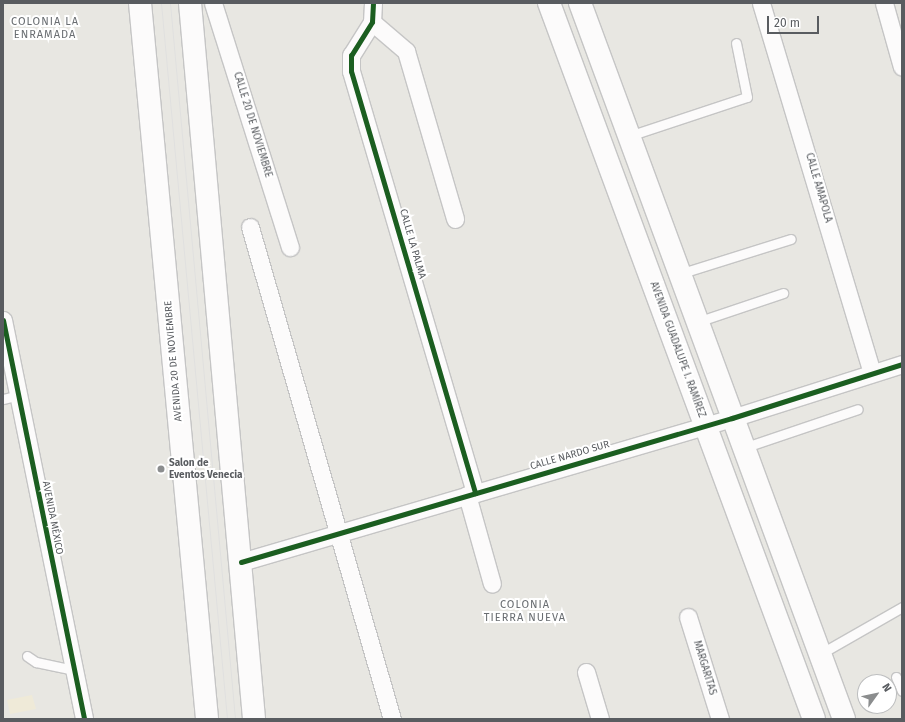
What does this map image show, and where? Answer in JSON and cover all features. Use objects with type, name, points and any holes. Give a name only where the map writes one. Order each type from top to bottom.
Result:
[{"type":"main road","name":"AVENIDA 20 DE NOVIEMBRE","points":[[140,3],[207,719]]},
{"type":"main road","points":[[190,3],[254,719]]},
{"type":"main road","name":"AVENIDA GUADALUPE I. RAMÍREZ","points":[[549,3],[814,719]]},
{"type":"main road","points":[[580,3],[844,719]]},
{"type":"street","name":"CALLE 20 DE NOVIEMBRE","points":[[213,3],[290,247]]},
{"type":"street","name":"CALLE LA PALMA","points":[[373,3],[372,22],[351,55],[351,71],[471,494],[492,584]]},
{"type":"street","name":"CALLE AMAPOLA","points":[[761,3],[872,373]]},
{"type":"street","points":[[884,3],[902,67]]},
{"type":"street","points":[[372,22],[406,51],[455,219]]},
{"type":"street","points":[[250,227],[336,534],[392,719]]},
{"type":"street","name":"AVENIDA MÉXICO","points":[[3,320],[11,397],[84,719]]},
{"type":"street","name":"CALLE NARDO SUR","points":[[241,562],[732,418],[902,364]]},
{"type":"street","name":"MARGARITAS","points":[[688,617],[720,719]]},
{"type":"street","points":[[586,672],[600,719]]},
{"type":"lane","points":[[629,136],[747,97],[736,43]]},
{"type":"lane","points":[[679,274],[791,239]]},
{"type":"lane","points":[[697,322],[783,293]]},
{"type":"lane","points":[[743,448],[858,409]]},
{"type":"lane","points":[[820,654],[902,607]]},
{"type":"lane","points":[[27,656],[36,662],[73,670]]},
{"type":"lane","points":[[897,679],[902,691]]},
{"type":"sand","points":[[32,695],[36,709],[10,714],[7,700]]},
{"type":"tram line","points":[[161,3],[227,719]]},
{"type":"tram line","points":[[170,3],[235,719]]},
{"type":"cycle path","points":[[373,3],[372,22],[351,55],[351,71],[475,493]]},
{"type":"cycle path","points":[[3,320],[84,719]]},
{"type":"cycle path","points":[[241,562],[732,418],[902,364]]},
{"type":"place","name":"Salon de Eventos Venecia","points":[[161,469]]},
{"type":"district","name":"COLONIA LA ENRAMADA","points":[[45,29]]},
{"type":"district","name":"COLONIA TIERRA NUEVA","points":[[525,612]]}]
